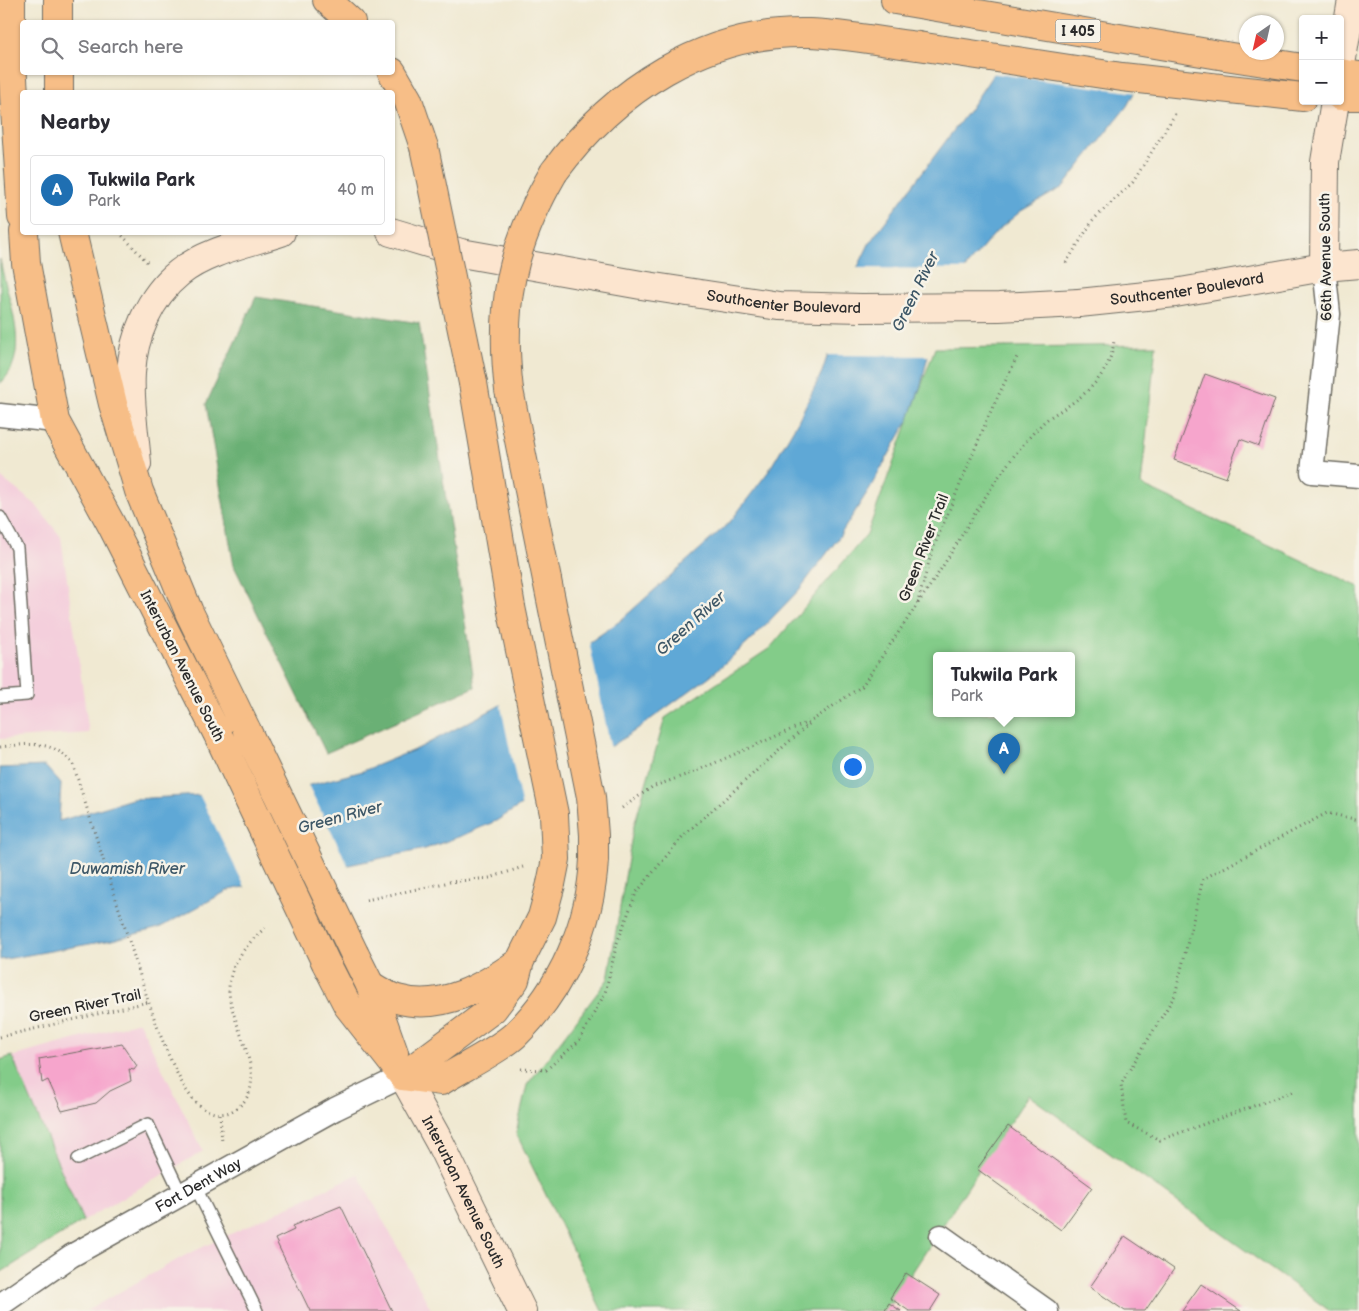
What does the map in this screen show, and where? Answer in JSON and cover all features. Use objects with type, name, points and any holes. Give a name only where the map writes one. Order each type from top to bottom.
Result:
[{"type":"main road","points":[[11,0],[13,111],[20,193]]},
{"type":"main road","points":[[58,0],[58,20]]},
{"type":"main road","points":[[327,0],[349,20]]},
{"type":"main road","name":"I 405","points":[[895,0],[1299,67]]},
{"type":"main road","points":[[1342,60],[1352,0]]},
{"type":"main road","points":[[403,1076],[441,1081],[514,1036],[548,995],[576,942],[592,887],[594,835],[591,797],[509,390],[505,326],[510,277],[525,228],[554,172],[587,131],[632,91],[683,61],[714,48],[756,35],[810,33],[918,46],[1122,77],[1299,97]]},
{"type":"main road","points":[[1344,73],[1359,76]]},
{"type":"main road","points":[[59,75],[60,90]]},
{"type":"main road","points":[[394,75],[408,100],[424,147],[474,383],[511,607],[554,814],[556,859],[542,917],[520,961],[515,980],[493,1009],[403,1076]]},
{"type":"main road","points":[[1344,96],[1359,96]]},
{"type":"main road","name":"66th Avenue South","points":[[1324,267],[1325,162],[1334,105]]},
{"type":"main road","name":"Southcenter Boulevard","points":[[395,233],[461,253],[641,285],[779,306],[928,308],[1079,303],[1174,293],[1324,267],[1359,264]]},
{"type":"main road","name":"Interurban Avenue South","points":[[24,235],[26,263],[55,420],[111,524],[219,737],[348,1006],[403,1076]]},
{"type":"main road","name":"Interurban Avenue South","points":[[73,235],[112,404],[139,491],[189,612],[370,985],[403,1076],[440,1143],[522,1311]]},
{"type":"main road","points":[[139,491],[131,374],[137,333],[149,311],[179,273],[207,258],[272,235]]},
{"type":"main road","points":[[370,985],[397,999],[421,1001],[446,998],[471,992],[488,984],[520,961]]},
{"type":"street","name":"66th Avenue South","points":[[1324,267],[1329,314],[1312,472],[1359,476]]},
{"type":"street","points":[[0,415],[55,420]]},
{"type":"street","name":"Fort Dent Way","points":[[0,1305],[70,1256],[188,1190],[403,1076]]},
{"type":"street","points":[[941,1236],[1047,1311]]},
{"type":"lane","points":[[0,517],[17,548],[27,695],[0,697]]},
{"type":"lane","points":[[78,1159],[148,1124],[257,1311]]},
{"type":"path","points":[[1066,263],[1093,220],[1133,182],[1179,108]]},
{"type":"path","points":[[122,235],[151,267]]},
{"type":"path","points":[[917,605],[940,572],[1009,460],[1045,421],[1074,402],[1096,383],[1114,353],[1114,340]]},
{"type":"path","name":"Green River Trail","points":[[622,808],[652,787],[694,772],[813,720],[862,686],[917,605],[932,551],[990,414],[1018,355]]},
{"type":"path","points":[[522,1069],[546,1070],[579,1041],[605,993],[617,943],[636,893],[683,836],[813,720]]},
{"type":"path","points":[[0,747],[48,745],[64,753],[73,764],[148,1002]]},
{"type":"path","points":[[1292,1092],[1160,1140],[1126,1123],[1121,1084],[1175,995],[1203,879],[1327,813],[1359,820]]},
{"type":"path","points":[[366,900],[450,882],[490,878],[523,867]]},
{"type":"path","points":[[222,1148],[220,1114],[238,1108],[250,1090],[252,1064],[234,1016],[229,986],[238,957],[246,944],[265,928]]},
{"type":"path","name":"Green River Trail","points":[[0,1036],[148,1002],[186,1091],[202,1107],[220,1114]]},
{"type":"shaded area","points":[[0,477],[35,504],[61,537],[89,733],[0,739]]},
{"type":"shaded area","points":[[139,1022],[203,1151],[83,1221],[0,1273],[0,1060]]},
{"type":"shaded area","points":[[358,1174],[432,1311],[86,1311],[184,1256]]},
{"type":"green space","points":[[0,259],[12,307],[17,340],[15,356],[10,371],[0,384]]},
{"type":"green space","points":[[256,297],[419,323],[475,687],[326,753],[234,566],[206,404]]},
{"type":"green space","points":[[1156,345],[1141,485],[1359,587],[1359,1311],[1330,1311],[1028,1095],[887,1311],[602,1311],[516,1133],[527,1085],[608,979],[633,829],[665,718],[770,648],[867,534],[935,348]]},
{"type":"green space","points":[[12,1056],[83,1221],[0,1273],[0,1060]]},
{"type":"water","points":[[1023,30],[1166,33],[1127,106],[1063,187],[1021,211],[997,231],[967,266],[936,322],[921,385],[909,419],[870,488],[837,540],[799,590],[749,642],[710,676],[633,732],[496,821],[461,836],[425,849],[229,890],[159,928],[112,940],[0,960],[0,768],[45,766],[61,784],[59,821],[132,799],[291,790],[363,771],[419,748],[497,707],[620,621],[730,522],[768,472],[798,421],[822,372],[854,275],[870,242],[969,110]]},
{"type":"pier","points":[[1035,0],[1185,0],[1137,93],[990,73],[1021,28]]},
{"type":"pier","points":[[855,268],[968,269],[938,323],[929,356],[826,355]]},
{"type":"pier","points":[[589,640],[611,750],[522,808],[500,702]]},
{"type":"pier","points":[[307,783],[349,867],[246,889],[199,794],[290,787]]},
{"type":"building","points":[[1205,374],[1275,399],[1259,446],[1240,439],[1226,478],[1174,460]]},
{"type":"building","points":[[122,1044],[137,1066],[134,1070],[129,1069],[131,1081],[110,1091],[96,1103],[62,1111],[48,1080],[42,1083],[39,1059]]},
{"type":"building","points":[[1008,1126],[1092,1187],[1061,1230],[977,1169]]},
{"type":"building","points":[[341,1206],[392,1311],[310,1311],[275,1239],[294,1230],[292,1226]]},
{"type":"building","points":[[1125,1236],[1174,1269],[1145,1311],[1125,1311],[1090,1287]]},
{"type":"building","points":[[906,1273],[940,1295],[930,1311],[909,1311],[890,1298]]},
{"type":"building","points":[[1201,1284],[1241,1311],[1182,1311]]},
{"type":"building","points":[[889,1303],[901,1311],[884,1311]]},
{"type":"place","name":"Tukwila Park","points":[[1004,774]]},
{"type":"water label","name":"Green River","points":[[916,292]]},
{"type":"water label","name":"Green River","points":[[691,624]]},
{"type":"water label","name":"Green River","points":[[340,818]]},
{"type":"water label","name":"Duwamish River","points":[[127,869]]}]
